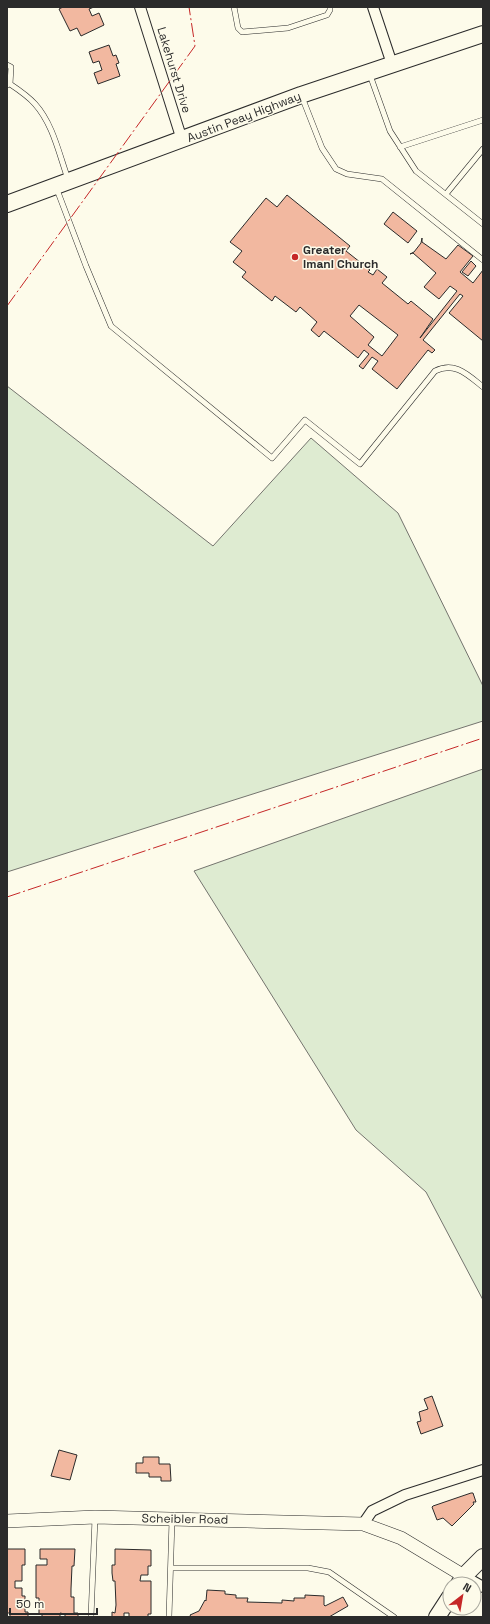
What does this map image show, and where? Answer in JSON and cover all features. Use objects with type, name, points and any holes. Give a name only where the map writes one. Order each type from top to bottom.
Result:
[{"type":"main road","name":"Austin Peay Highway","points":[[7,204],[301,95],[483,34]]},
{"type":"main road","points":[[465,1576],[483,1557]]},
{"type":"street","name":"Lakehurst Drive","points":[[140,7],[182,140]]},
{"type":"street","points":[[373,7],[392,64]]},
{"type":"street","points":[[363,1524],[372,1511],[405,1495],[483,1470]]},
{"type":"street","name":"Scheibler Road","points":[[7,1521],[95,1517],[363,1524],[401,1538],[455,1576]]},
{"type":"lane","points":[[234,7],[238,28],[242,32],[288,28],[327,15],[330,7]]},
{"type":"lane","points":[[7,65],[11,67],[9,85],[34,104],[42,114],[49,128],[62,184],[86,266],[111,326],[272,458],[305,420],[360,464],[435,371],[449,367],[457,369],[465,373],[483,388]]},
{"type":"lane","points":[[369,72],[390,131],[416,171],[483,224]]},
{"type":"lane","points":[[301,95],[322,148],[336,168],[347,174],[382,179],[483,260]]},
{"type":"lane","points":[[400,147],[483,120]]},
{"type":"lane","points":[[446,194],[483,149]]},
{"type":"lane","points":[[91,1617],[95,1517]]},
{"type":"lane","points":[[170,1617],[172,1519]]},
{"type":"lane","points":[[171,1568],[308,1568],[329,1572],[394,1617]]},
{"type":"green space","points":[[7,386],[213,546],[311,438],[398,513],[483,686],[483,721],[7,872]]},
{"type":"green space","points":[[483,769],[483,1300],[426,1192],[356,1130],[194,871]]},
{"type":"building","points":[[63,7],[94,7],[89,9],[92,16],[99,13],[104,25],[81,36],[77,28],[70,31],[59,9]]},
{"type":"building","points":[[109,45],[113,56],[116,55],[119,63],[116,64],[120,76],[98,84],[94,73],[102,70],[99,61],[93,63],[89,52]]},
{"type":"building","points":[[287,195],[350,246],[346,251],[370,270],[368,272],[373,275],[377,269],[387,277],[382,283],[408,304],[411,301],[433,319],[420,338],[457,291],[450,286],[439,299],[424,287],[436,273],[413,253],[410,254],[414,252],[421,243],[422,238],[422,242],[446,259],[458,245],[473,256],[460,272],[473,283],[483,270],[483,341],[449,313],[463,296],[460,294],[423,340],[435,350],[432,353],[428,350],[397,389],[372,369],[378,361],[372,357],[363,369],[359,366],[369,354],[364,350],[358,358],[324,331],[319,337],[311,330],[317,322],[300,307],[296,312],[275,296],[272,301],[242,277],[246,272],[233,262],[242,251],[230,242],[266,198],[277,207]],"holes":[[[359,305],[398,335],[382,356],[368,345],[374,337],[350,316]]]},
{"type":"building","points":[[393,212],[417,231],[408,243],[384,224]]},
{"type":"building","points":[[471,261],[476,266],[468,276],[462,272]]},
{"type":"building","points":[[432,1396],[443,1426],[421,1434],[417,1422],[421,1421],[419,1412],[428,1409],[424,1399]]},
{"type":"building","points":[[59,1450],[77,1455],[70,1480],[51,1476]]},
{"type":"building","points":[[143,1457],[159,1457],[159,1464],[170,1464],[171,1481],[161,1481],[161,1477],[149,1477],[149,1473],[136,1473],[136,1463],[143,1463]]},
{"type":"building","points":[[473,1493],[476,1502],[473,1502],[474,1504],[452,1526],[443,1518],[437,1520],[432,1507],[433,1506]]},
{"type":"building","points":[[7,1549],[25,1549],[25,1565],[22,1565],[22,1581],[15,1581],[15,1588],[22,1588],[22,1596],[25,1596],[25,1612],[28,1612],[28,1617],[10,1617],[10,1613],[7,1613]]},
{"type":"building","points":[[40,1549],[75,1549],[74,1566],[72,1566],[71,1597],[74,1597],[74,1613],[78,1613],[78,1617],[65,1617],[65,1614],[60,1613],[60,1617],[42,1617],[42,1614],[39,1614],[39,1598],[36,1598],[36,1565],[47,1565],[47,1559],[40,1559]]},
{"type":"building","points":[[115,1549],[151,1550],[151,1566],[148,1566],[148,1575],[141,1575],[140,1581],[151,1581],[151,1614],[148,1614],[148,1617],[129,1617],[129,1613],[124,1613],[124,1617],[112,1617],[112,1612],[115,1613],[116,1605],[115,1581],[113,1581],[112,1573],[112,1565],[115,1565]]},
{"type":"building","points":[[207,1590],[225,1591],[225,1594],[236,1595],[236,1598],[248,1598],[247,1602],[282,1603],[282,1600],[294,1601],[294,1598],[305,1598],[305,1595],[324,1596],[325,1606],[343,1597],[348,1606],[329,1617],[191,1617],[190,1615],[199,1611],[205,1600],[206,1601]]},
{"type":"power","points":[[7,306],[195,46],[189,7]]},
{"type":"power","points":[[7,897],[483,738]]},
{"type":"place","name":"Greater Imani Church","points":[[295,257]]}]
